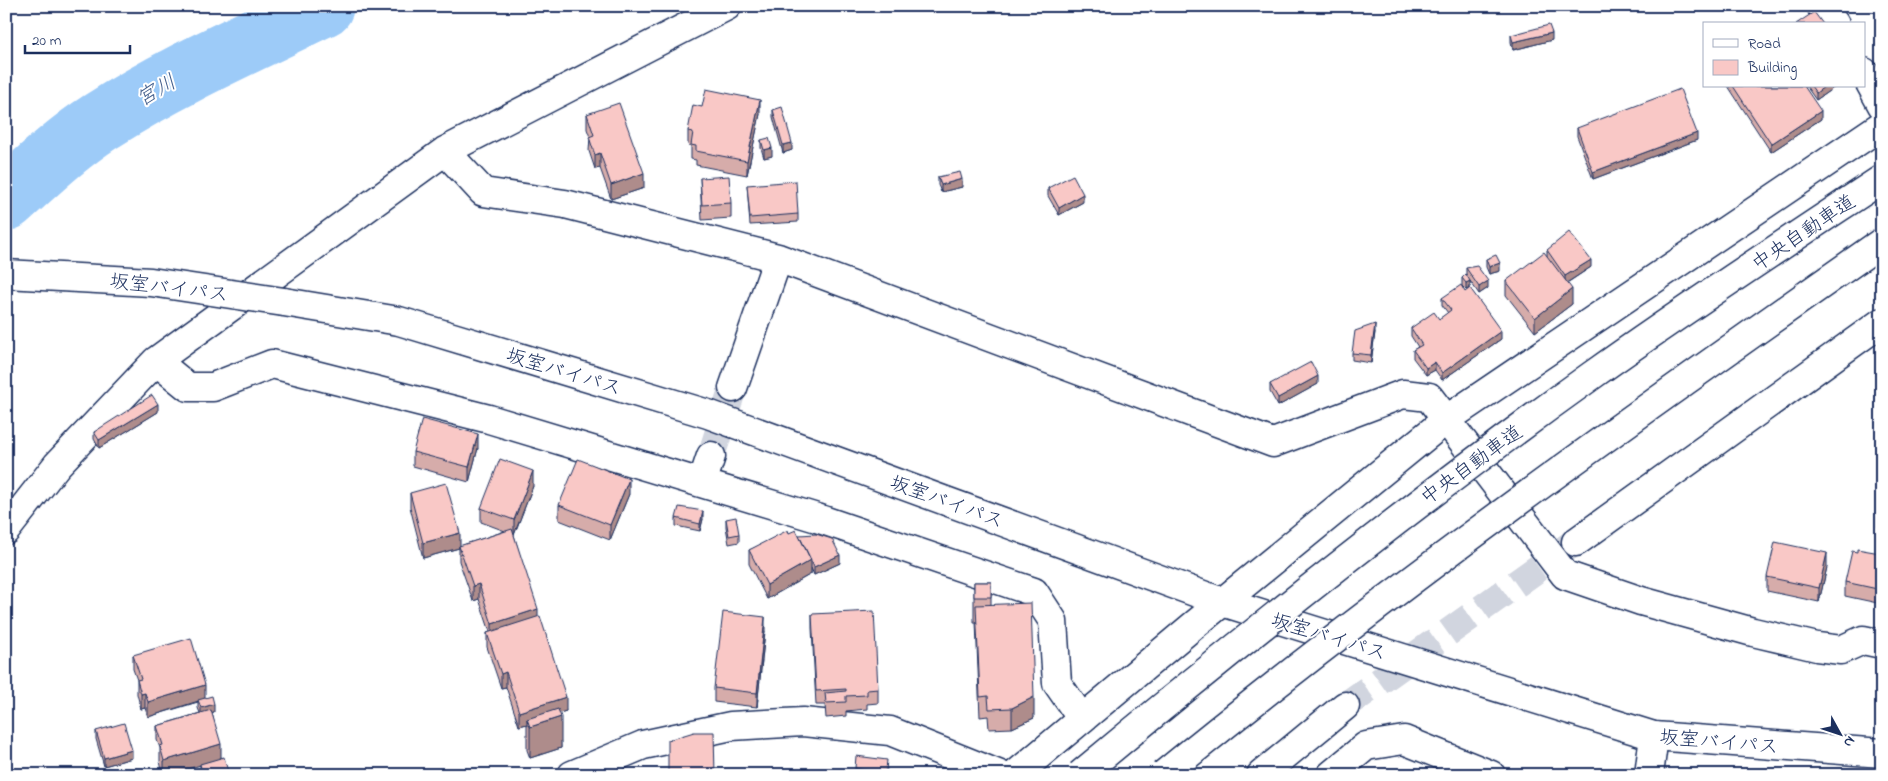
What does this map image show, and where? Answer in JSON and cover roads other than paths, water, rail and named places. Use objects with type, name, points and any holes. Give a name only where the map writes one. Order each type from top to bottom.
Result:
[{"type":"main road","points":[[6,530],[57,465],[156,360],[445,151],[727,6]]},
{"type":"main road","points":[[1821,6],[1833,22]]},
{"type":"main road","points":[[1866,76],[1882,105]]},
{"type":"main road","points":[[1015,775],[1447,418],[1882,125]]},
{"type":"main road","points":[[445,151],[482,192],[565,204],[778,258],[1273,443],[1403,394],[1429,397],[1447,418],[1565,575],[1641,601],[1790,641],[1841,650],[1872,642]]},
{"type":"main road","name":"中央自動車道","points":[[1080,775],[1235,646],[1409,511],[1592,375],[1882,179]]},
{"type":"main road","points":[[1163,775],[1271,687],[1615,429],[1882,242]]},
{"type":"main road","points":[[733,388],[778,258]]},
{"type":"main road","name":"坂室バイパス","points":[[6,274],[151,282],[399,321],[708,414],[1222,602],[1654,736],[1882,753]]},
{"type":"main road","points":[[1576,542],[1882,322]]},
{"type":"main road","points":[[156,360],[188,387],[213,387],[272,364],[489,419],[817,518],[1034,592],[1053,621],[1057,683],[1082,719]]},
{"type":"main road","points":[[702,483],[711,456]]},
{"type":"main road","points":[[1261,775],[1345,706]]},
{"type":"main road","points":[[572,775],[643,745],[731,726],[804,722],[890,731],[1000,775]]},
{"type":"main road","points":[[1649,775],[1654,736]]},
{"type":"main road","points":[[1331,775],[1366,746],[1404,740],[1491,775]]},
{"type":"waterway","name":"宮川","points":[[6,200],[51,159],[100,122],[154,90],[209,61],[323,6]]},
{"type":"tunnel","points":[[711,456],[733,388]]},
{"type":"tunnel","points":[[1345,706],[1572,544]]}]
